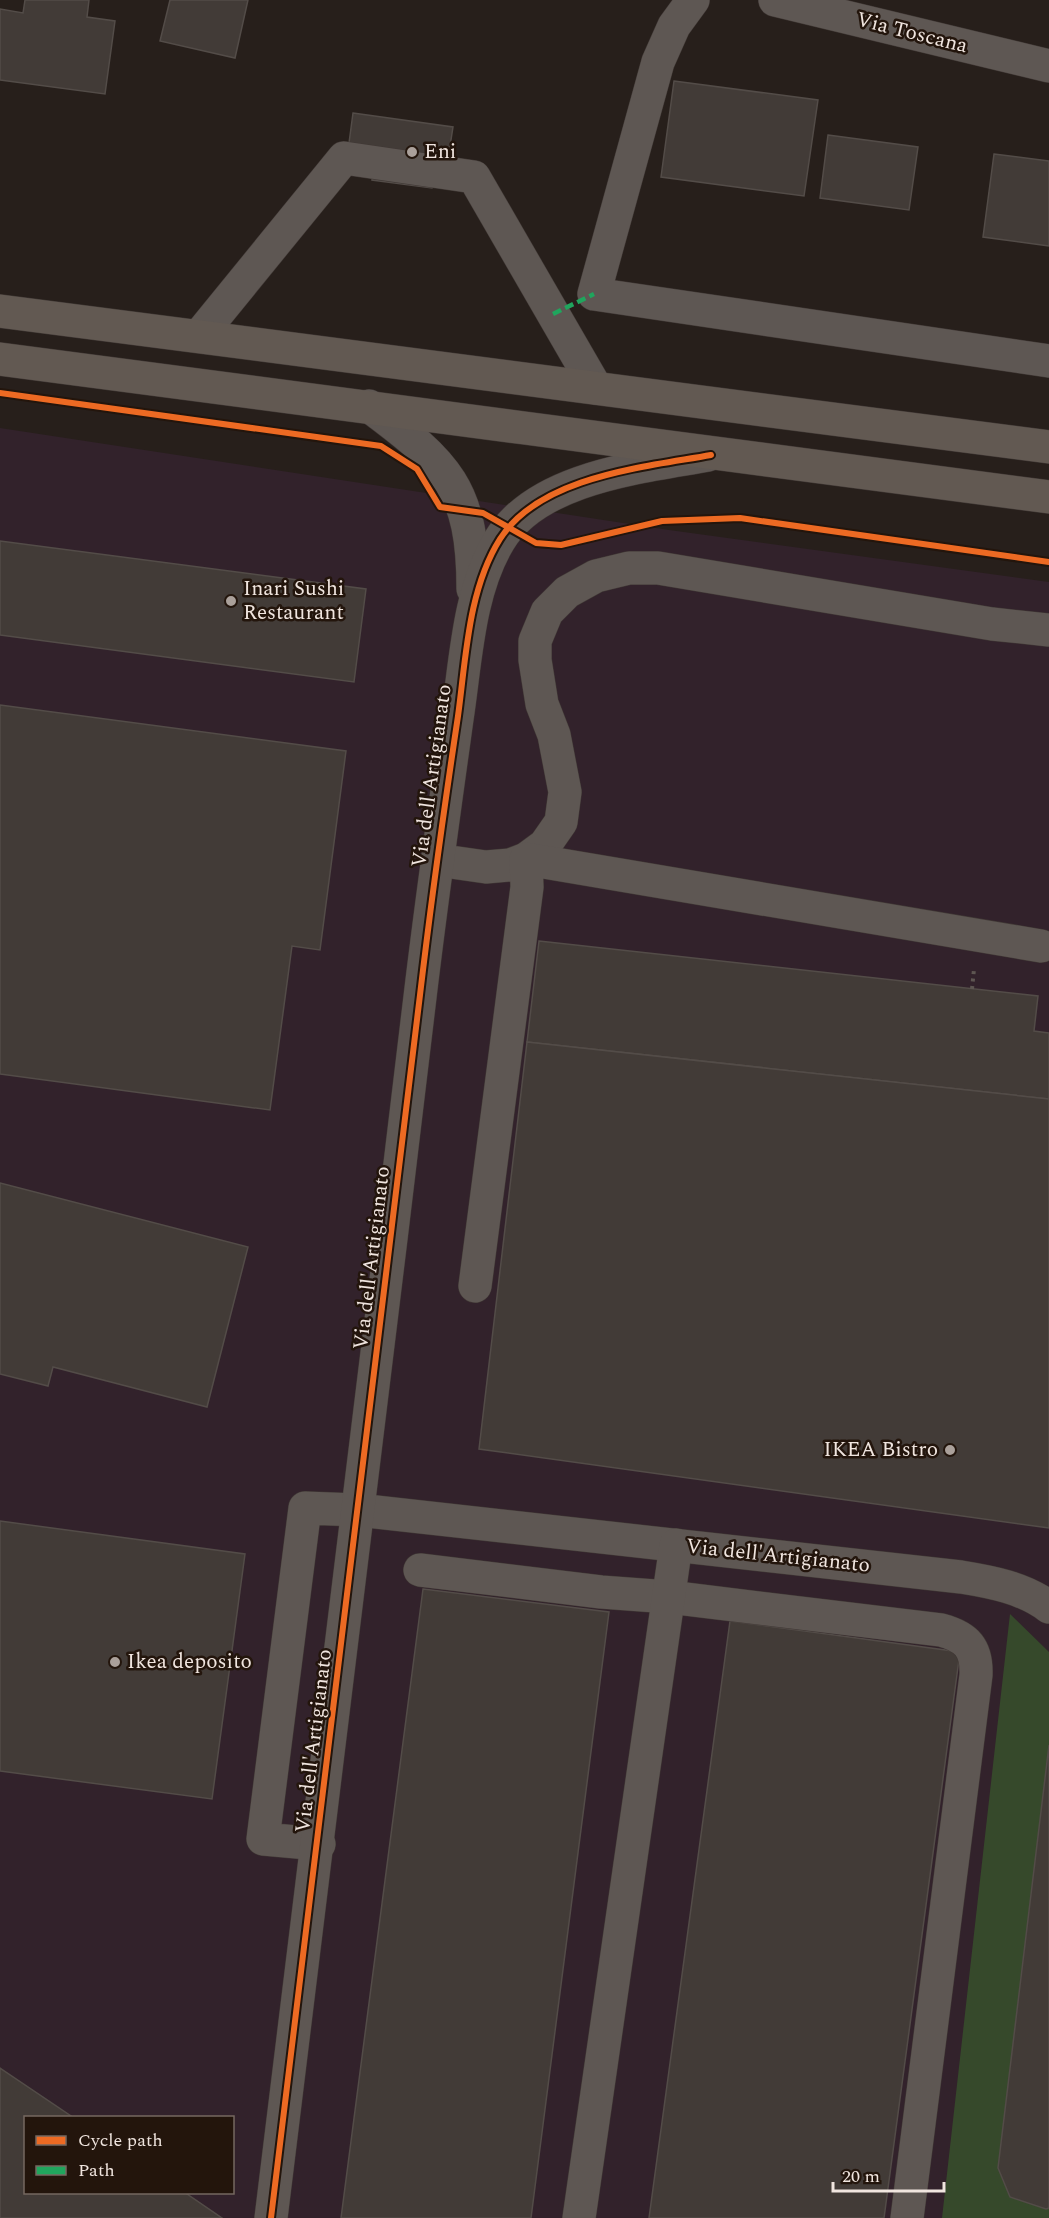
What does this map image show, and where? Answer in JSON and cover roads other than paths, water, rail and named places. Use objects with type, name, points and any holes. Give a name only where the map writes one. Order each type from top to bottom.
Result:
[{"type":"main road","points":[[0,311],[1049,447]]},
{"type":"main road","points":[[0,359],[1049,497]]},
{"type":"street","points":[[693,0],[674,26],[658,62],[594,294],[1049,361]]},
{"type":"street","name":"Via Toscana","points":[[775,0],[1049,66]]},
{"type":"street","points":[[199,336],[344,158],[474,177],[596,388]]},
{"type":"street","name":"Via dell'Artigianato","points":[[270,2218],[319,1844],[437,860],[473,610],[472,551],[465,511],[458,492],[447,475],[419,445],[369,406]]},
{"type":"street","name":"Via dell'Artigianato","points":[[473,610],[490,559],[499,541],[508,527],[534,506],[582,482],[711,454]]},
{"type":"street","points":[[437,860],[486,867],[510,866],[526,860],[545,845],[561,822],[565,792],[554,735],[542,704],[535,660],[535,641],[548,612],[567,592],[596,576],[629,568],[658,568],[992,624],[1049,630]]},
{"type":"street","points":[[526,860],[1041,946]]},
{"type":"street","points":[[475,1286],[527,887],[526,860]]},
{"type":"street","points":[[319,1844],[262,1839],[305,1508],[358,1510]]},
{"type":"street","name":"Via dell'Artigianato","points":[[358,1510],[961,1577],[1001,1584],[1040,1600],[1049,1607]]},
{"type":"street","points":[[579,2218],[676,1545]]},
{"type":"street","points":[[420,1570],[940,1630],[961,1637],[969,1646],[974,1655],[976,1676],[907,2218]]},
{"type":"place","name":"Eni","points":[[412,152]]},
{"type":"place","name":"Inari Sushi Restaurant","points":[[231,601]]},
{"type":"place","name":"IKEA Bistro","points":[[950,1450]]},
{"type":"place","name":"Ikea deposito","points":[[115,1662]]}]
